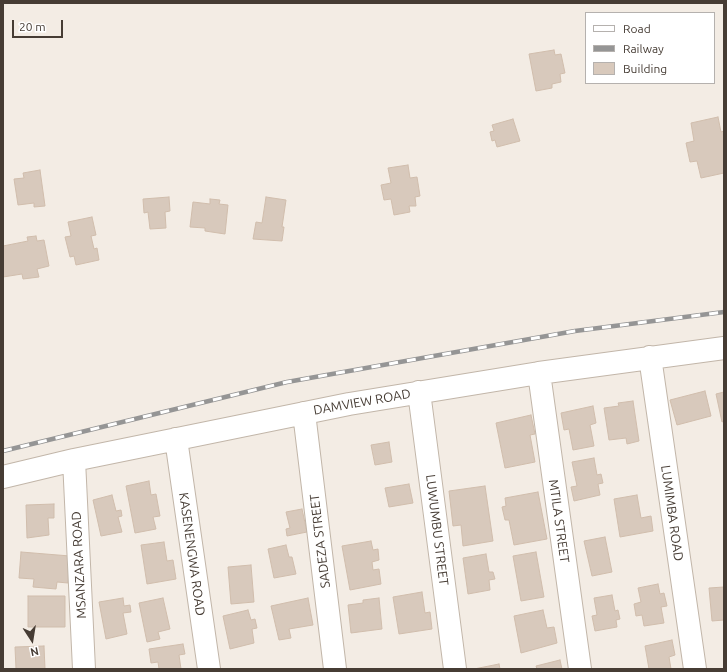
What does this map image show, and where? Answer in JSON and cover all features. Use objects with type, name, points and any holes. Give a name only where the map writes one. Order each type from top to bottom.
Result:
[{"type":"street","name":"DAMVIEW ROAD","points":[[3,477],[74,460],[349,404],[539,373],[724,348]]},
{"type":"street","name":"LUMIMBA ROAD","points":[[650,357],[695,669]]},
{"type":"street","name":"MTILA STREET","points":[[539,373],[580,669]]},
{"type":"street","name":"LUWUMBU STREET","points":[[419,392],[455,669]]},
{"type":"street","name":"SADEZA STREET","points":[[304,413],[335,669]]},
{"type":"street","name":"KASENENGWA ROAD","points":[[176,439],[209,669]]},
{"type":"street","name":"MSANZARA ROAD","points":[[74,460],[84,669]]},
{"type":"building","points":[[554,50],[555,55],[561,54],[565,73],[560,74],[561,82],[552,84],[552,88],[536,91],[529,54]]},
{"type":"building","points":[[718,117],[721,132],[724,131],[724,173],[701,178],[697,161],[690,162],[686,143],[694,141],[691,123]]},
{"type":"building","points":[[513,119],[520,141],[497,147],[495,140],[492,141],[490,132],[494,131],[492,125]]},
{"type":"building","points":[[408,165],[410,178],[417,177],[420,196],[415,197],[416,206],[409,206],[410,212],[394,215],[391,199],[384,200],[381,185],[391,183],[388,168]]},
{"type":"building","points":[[40,170],[45,206],[34,207],[34,203],[18,205],[14,179],[24,178],[23,173]]},
{"type":"building","points":[[169,197],[170,211],[165,212],[166,228],[150,229],[148,212],[144,213],[143,199]]},
{"type":"building","points":[[266,197],[286,200],[282,227],[284,227],[282,241],[253,239],[256,222],[262,223]]},
{"type":"building","points":[[210,199],[220,200],[219,204],[228,205],[225,234],[205,231],[205,228],[190,227],[193,202],[210,204]]},
{"type":"building","points":[[92,217],[96,235],[91,236],[94,249],[97,248],[99,260],[76,265],[74,256],[70,257],[65,237],[71,236],[68,222]]},
{"type":"building","points":[[36,236],[37,241],[44,240],[49,266],[37,269],[39,277],[23,279],[22,274],[3,277],[3,246],[28,241],[27,237]]},
{"type":"building","points":[[705,391],[711,416],[677,425],[670,400]]},
{"type":"building","points":[[724,392],[724,421],[722,422],[716,394]]},
{"type":"building","points":[[633,401],[639,441],[627,444],[626,438],[609,440],[604,408],[619,406],[618,403]]},
{"type":"building","points":[[593,406],[596,423],[590,425],[594,446],[573,450],[569,429],[564,430],[561,413]]},
{"type":"building","points":[[531,415],[535,434],[530,435],[535,462],[505,468],[496,423]]},
{"type":"building","points":[[389,442],[392,462],[375,465],[371,445]]},
{"type":"building","points":[[594,458],[597,475],[601,474],[603,483],[598,484],[600,495],[574,501],[571,487],[577,486],[572,462]]},
{"type":"building","points":[[149,481],[151,495],[156,494],[160,516],[153,517],[156,529],[135,533],[126,486]]},
{"type":"building","points":[[409,484],[413,503],[389,507],[385,488]]},
{"type":"building","points":[[485,486],[493,541],[463,546],[461,525],[453,526],[449,491]]},
{"type":"building","points":[[538,492],[547,539],[514,545],[509,520],[505,520],[502,507],[506,506],[505,498]]},
{"type":"building","points":[[112,495],[116,511],[121,510],[122,516],[118,517],[122,532],[101,536],[93,500]]},
{"type":"building","points":[[637,495],[641,518],[651,516],[653,531],[620,537],[614,499]]},
{"type":"building","points":[[54,504],[54,518],[48,518],[49,535],[27,538],[26,505]]},
{"type":"building","points":[[302,509],[307,532],[287,536],[286,529],[290,528],[286,512]]},
{"type":"building","points":[[605,537],[612,572],[592,576],[584,541]]},
{"type":"building","points":[[371,541],[373,550],[378,549],[379,560],[372,562],[373,570],[379,569],[381,584],[350,590],[342,546]]},
{"type":"building","points":[[164,542],[167,561],[173,560],[176,579],[147,584],[141,545]]},
{"type":"building","points":[[286,545],[289,557],[292,557],[296,574],[274,578],[268,549]]},
{"type":"building","points":[[21,552],[70,556],[68,583],[57,582],[56,589],[33,587],[34,579],[19,578]]},
{"type":"building","points":[[536,552],[544,597],[521,601],[513,556]]},
{"type":"building","points":[[486,554],[489,572],[493,572],[495,579],[489,580],[490,590],[468,594],[463,558]]},
{"type":"building","points":[[251,565],[254,602],[231,604],[228,567]]},
{"type":"building","points":[[658,584],[660,594],[664,593],[667,606],[661,607],[664,623],[644,626],[642,615],[636,616],[634,604],[641,602],[638,588]]},
{"type":"building","points":[[724,587],[724,620],[712,621],[709,588]]},
{"type":"building","points":[[422,592],[425,613],[430,612],[432,629],[399,634],[393,597]]},
{"type":"building","points":[[612,595],[615,611],[618,610],[620,619],[616,620],[617,627],[595,631],[592,616],[597,615],[594,598]]},
{"type":"building","points":[[28,596],[65,596],[65,627],[28,627]]},
{"type":"building","points":[[123,598],[124,606],[130,605],[131,612],[123,613],[127,634],[106,639],[99,602]]},
{"type":"building","points":[[163,598],[170,629],[158,632],[160,639],[147,642],[139,603]]},
{"type":"building","points":[[308,598],[313,625],[289,629],[291,638],[279,640],[271,606]]},
{"type":"building","points":[[379,598],[382,629],[351,633],[348,605],[363,603],[363,600]]},
{"type":"building","points":[[248,610],[251,620],[255,619],[257,628],[252,629],[254,643],[230,649],[223,616]]},
{"type":"building","points":[[543,610],[547,628],[554,627],[557,643],[521,653],[514,616]]},
{"type":"building","points":[[672,640],[675,655],[669,657],[671,669],[649,669],[645,646]]},
{"type":"building","points":[[183,644],[185,654],[179,655],[181,669],[159,669],[158,662],[151,663],[149,649]]},
{"type":"building","points":[[44,646],[45,669],[16,669],[15,647]]},
{"type":"building","points":[[560,660],[562,669],[537,669],[536,666]]},
{"type":"building","points":[[499,664],[500,669],[474,669]]},
{"type":"railway","points":[[3,451],[287,382],[575,331],[724,312]]}]
